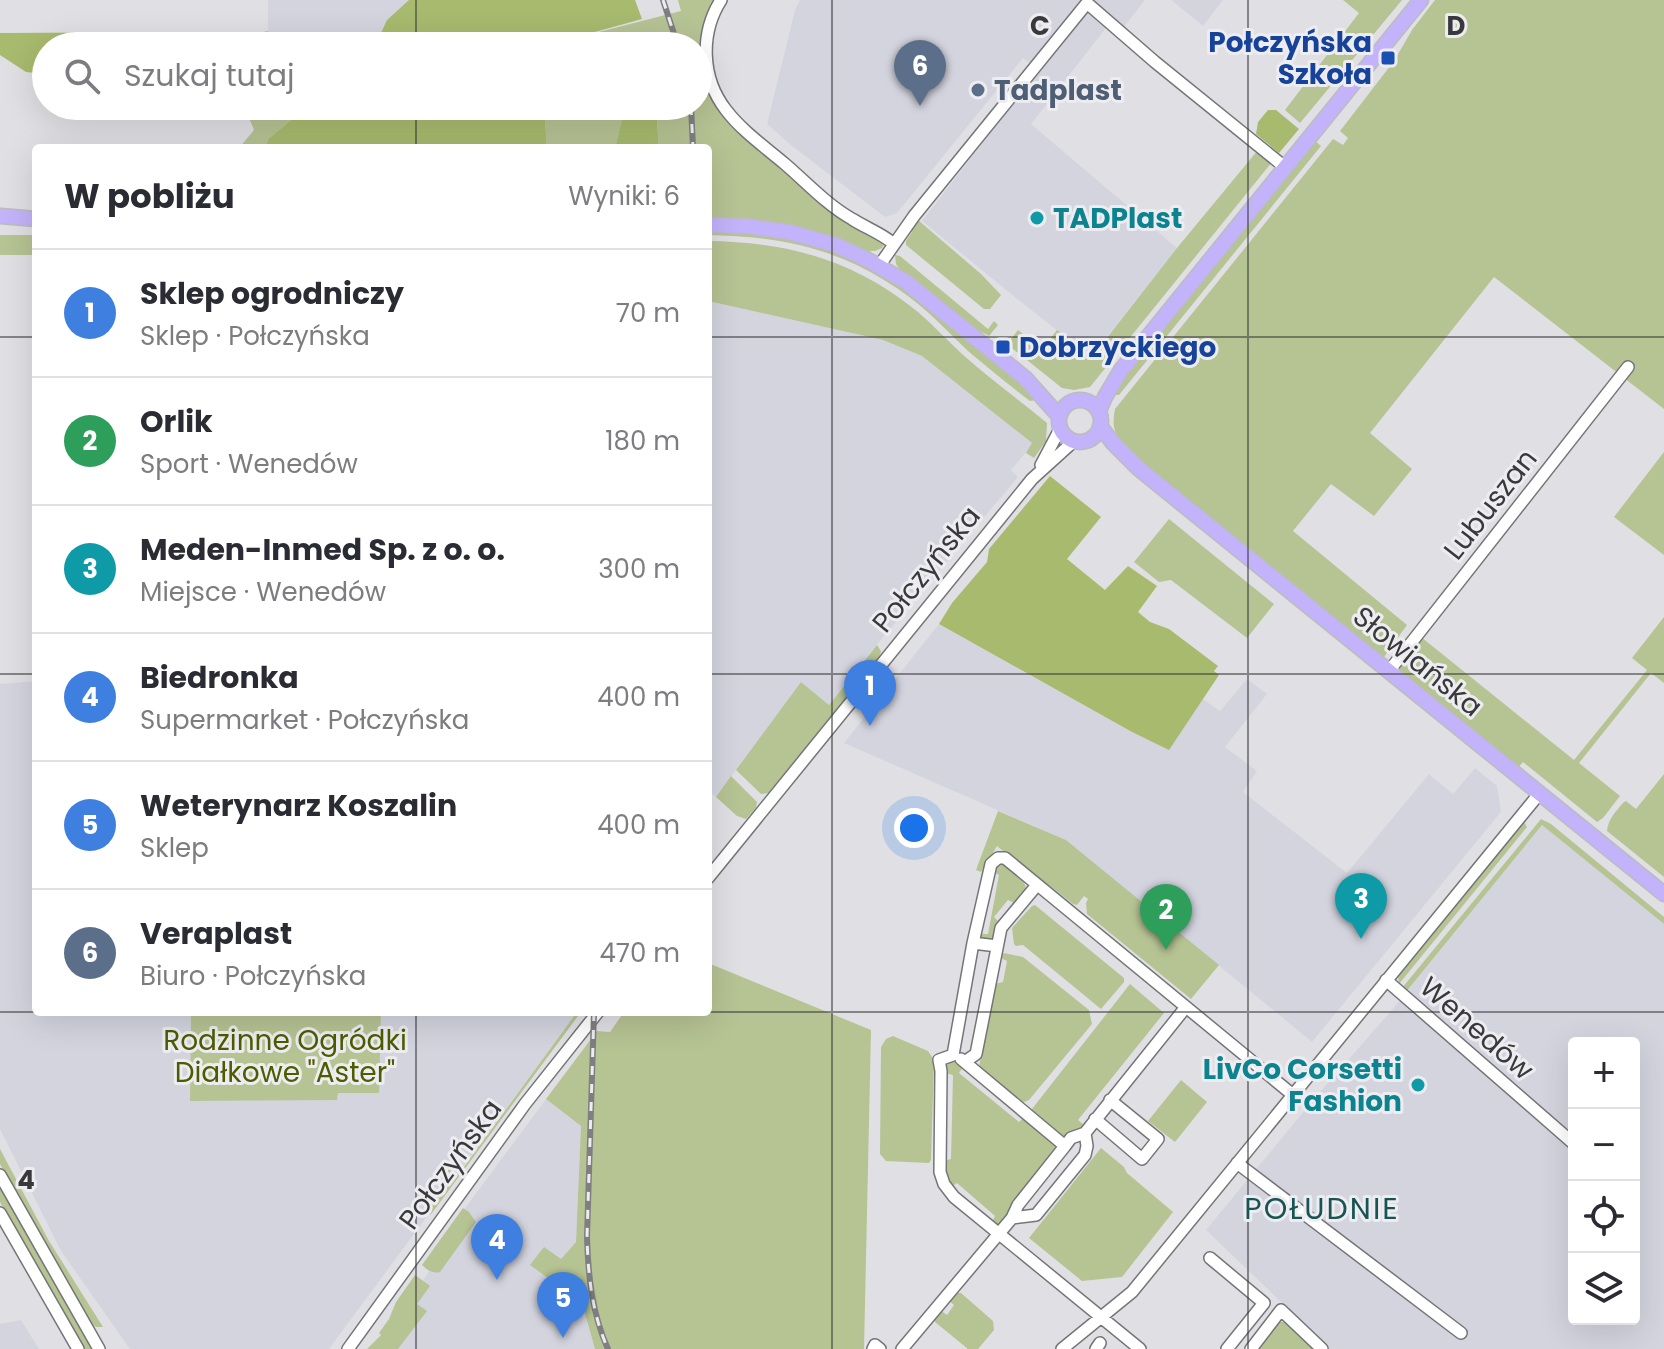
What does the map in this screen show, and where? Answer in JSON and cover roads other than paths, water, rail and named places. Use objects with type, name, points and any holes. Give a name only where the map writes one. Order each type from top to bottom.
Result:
[{"type":"main road","points":[[712,225],[760,227],[806,235],[836,245],[879,266],[906,282],[1027,380],[1060,422],[1066,436],[1081,440],[1097,433],[1099,419],[1121,370],[1421,0]]},
{"type":"main road","points":[[0,216],[32,219]]},
{"type":"main road","points":[[1060,422],[1063,408],[1121,370]]},
{"type":"main road","points":[[1027,380],[1076,401],[1094,405],[1099,419]]},
{"type":"main road","name":"Słowiańska","points":[[1099,419],[1113,443],[1139,469],[1664,894]]},
{"type":"main road","name":"Słowiańska","points":[[1081,440],[1139,469]]},
{"type":"street","points":[[708,32],[721,0]]},
{"type":"street","points":[[879,266],[973,142],[1087,3],[1286,168]]},
{"type":"street","points":[[712,82],[719,100],[737,123],[830,204],[894,244]]},
{"type":"street","name":"Lubuszan","points":[[1389,671],[1628,367]]},
{"type":"street","name":"Połczyńska","points":[[1032,479],[1060,422]]},
{"type":"street","name":"Połczyńska","points":[[712,873],[1032,479],[1081,440]]},
{"type":"street","name":"Wenedów","points":[[1062,1349],[1132,1292],[1539,794]]},
{"type":"street","points":[[953,1055],[991,864],[998,858],[1005,858],[1293,1095]]},
{"type":"street","points":[[966,1061],[976,1054],[1001,928],[1037,885]]},
{"type":"street","points":[[973,943],[997,946]]},
{"type":"street","name":"Wenedów","points":[[1386,980],[1568,1139]]},
{"type":"street","points":[[902,1349],[1012,1218],[1018,1205],[1071,1138],[1085,1133],[1186,1007]]},
{"type":"street","name":"Połczyńska","points":[[348,1349],[525,1104],[595,1016]]},
{"type":"street","points":[[1065,1146],[966,1061],[953,1055],[939,1060],[940,1172],[944,1184],[954,1197],[1140,1349]]},
{"type":"street","points":[[1095,1119],[1142,1159],[1158,1139],[1110,1100]]},
{"type":"street","points":[[1012,1218],[1036,1215],[1085,1155],[1085,1133]]},
{"type":"street","points":[[1237,1163],[1461,1333]]},
{"type":"street","points":[[0,1175],[99,1349]]},
{"type":"street","points":[[0,1213],[78,1349]]},
{"type":"street","points":[[1210,1258],[1264,1303],[1227,1349]]},
{"type":"street","points":[[1251,1349],[1281,1310],[1322,1349]]},
{"type":"street","points":[[873,1349],[875,1345],[880,1349]]},
{"type":"railway","points":[[663,0],[673,32]]},
{"type":"railway","points":[[692,120],[693,144]]},
{"type":"railway","points":[[594,1016],[587,1237],[595,1308],[608,1349]]},
{"type":"place","name":"Połczyńska Szkoła","points":[[1388,58]]},
{"type":"place","name":"Tadplast","points":[[978,90]]},
{"type":"place","name":"Veraplast","points":[[920,106]]},
{"type":"place","name":"TADPlast","points":[[1037,218]]},
{"type":"place","name":"Dobrzyckiego","points":[[1003,347]]},
{"type":"place","name":"Sklep ogrodniczy","points":[[870,726]]},
{"type":"place","name":"Meden-Inmed Sp. z o. o.","points":[[1361,939]]},
{"type":"place","name":"Orlik","points":[[1166,950]]},
{"type":"place","name":"LivCo Corsetti Fashion","points":[[1418,1085]]},
{"type":"place","name":"Biedronka","points":[[497,1280]]},
{"type":"place","name":"Weterynarz Koszalin","points":[[563,1338]]},
{"type":"district","name":"POŁUDNIE","points":[[1322,1209]]},
{"type":"park label","name":"Rodzinne Ogródki Diałkowe \"Aster\"","points":[[285,1056]]}]
